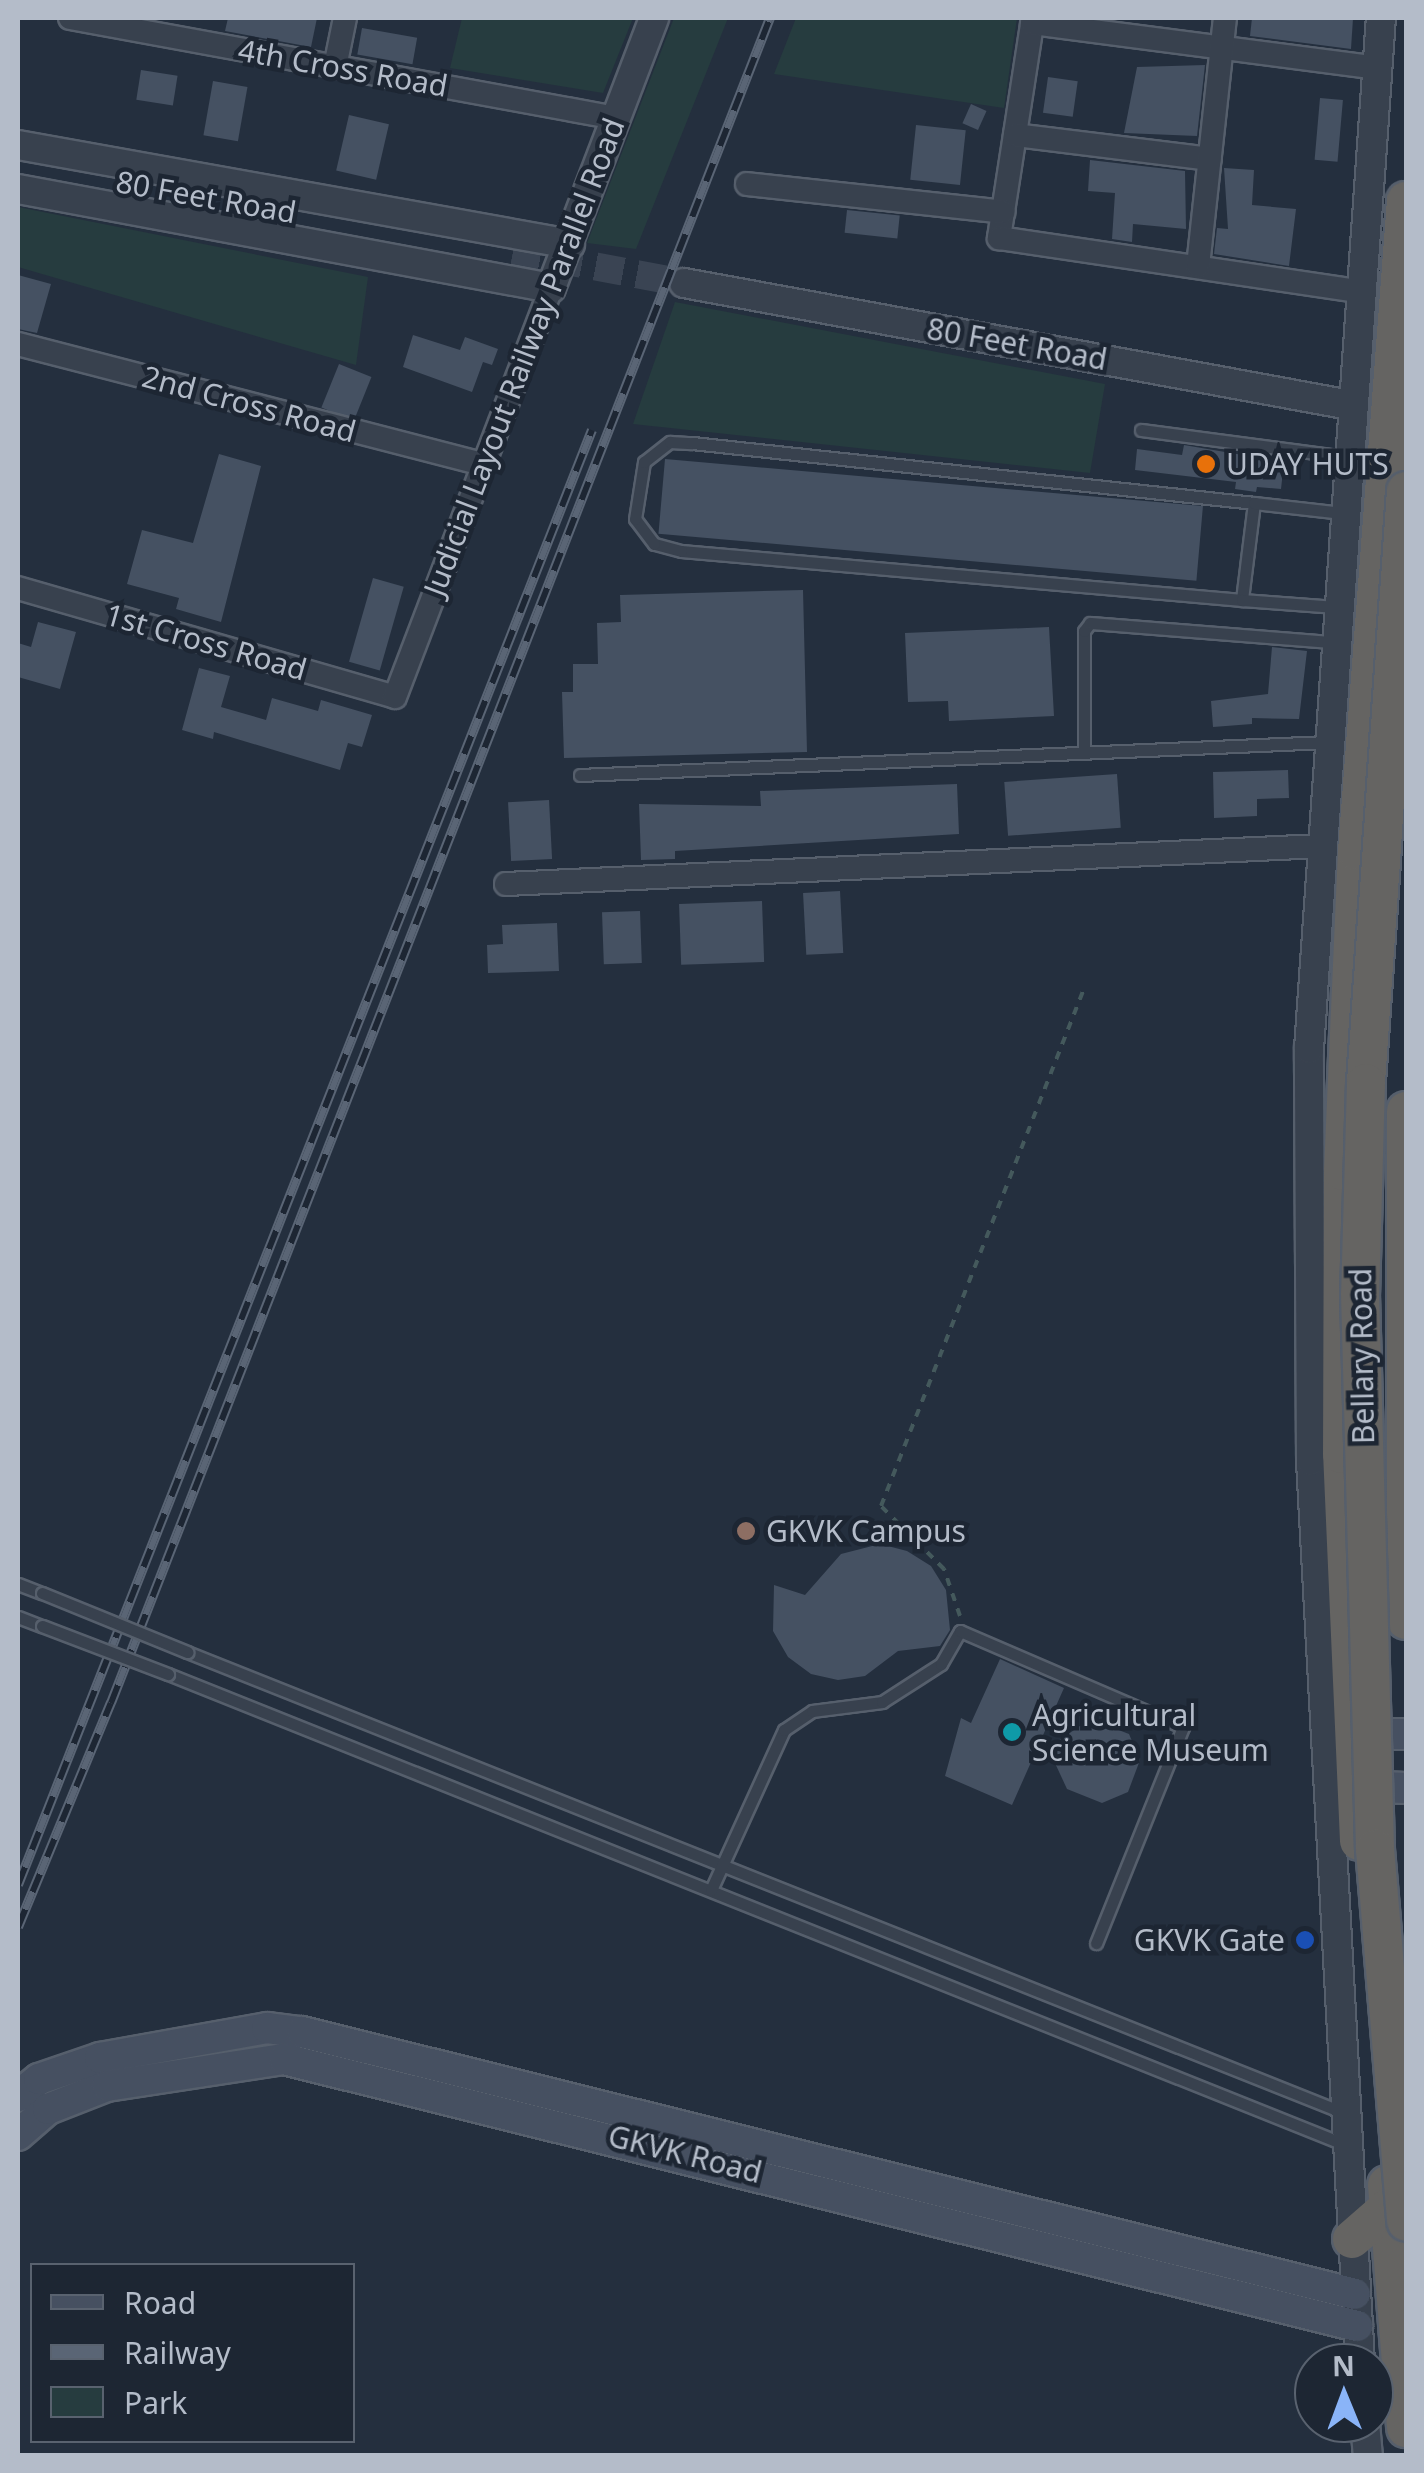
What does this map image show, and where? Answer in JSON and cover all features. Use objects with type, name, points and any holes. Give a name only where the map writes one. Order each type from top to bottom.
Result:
[{"type":"highway","name":"Bellary Road","points":[[1398,2214],[1341,1786],[1338,1735],[1344,1171],[1357,851],[1406,202]]},
{"type":"highway","name":"Bellary Road","points":[[1406,491],[1364,1117],[1360,1294],[1374,1849],[1398,2214],[1406,2428]]},
{"type":"highway","name":"Bellary Road","points":[[1406,1111],[1406,1620]]},
{"type":"highway","points":[[1352,2240],[1398,2214]]},
{"type":"main road","points":[[1338,1735],[1406,1734]]},
{"type":"main road","points":[[1341,1786],[1406,1788]]},
{"type":"main road","name":"GKVK Road","points":[[23,2111],[40,2079],[100,2058],[267,2028],[302,2032],[1356,2294]]},
{"type":"main road","name":"GKVK Road","points":[[23,2111],[108,2086],[246,2061],[310,2062],[1358,2326]]},
{"type":"street","name":"4th Cross Road","points":[[70,18],[616,118]]},
{"type":"street","points":[[335,66],[344,18]]},
{"type":"street","name":"Judicial Layout Railway Parallel Road","points":[[395,697],[654,18]]},
{"type":"street","points":[[1198,266],[1226,18]]},
{"type":"street","points":[[1338,1735],[1311,1461],[1310,1108],[1342,513],[1381,18]]},
{"type":"street","points":[[1359,291],[999,238],[1033,20],[1377,68]]},
{"type":"street","points":[[1016,135],[1210,159]]},
{"type":"street","points":[[18,145],[570,244]]},
{"type":"street","name":"80 Feet Road","points":[[18,163],[513,252]]},
{"type":"street","points":[[746,184],[1003,212]]},
{"type":"street","points":[[18,188],[551,288]]},
{"type":"street","name":"80 Feet Road","points":[[684,283],[1350,406]]},
{"type":"street","name":"2nd Cross Road","points":[[18,344],[482,464]]},
{"type":"street","name":"1st Cross Road","points":[[18,588],[395,697]]},
{"type":"street","points":[[506,884],[1322,846]]},
{"type":"street","points":[[1341,1786],[1344,2113],[1359,2343]]},
{"type":"lane","points":[[1141,430],[1346,458]]},
{"type":"lane","points":[[1336,607],[681,550],[640,534],[637,488],[644,462],[670,442],[1342,513]]},
{"type":"lane","points":[[1242,600],[1254,503]]},
{"type":"lane","points":[[1084,751],[1084,631],[1090,623],[1334,642]]},
{"type":"lane","points":[[580,775],[1328,742]]},
{"type":"lane","points":[[18,1584],[1344,2113]]},
{"type":"lane","points":[[18,1616],[1346,2144]]},
{"type":"lane","points":[[711,1890],[784,1730],[812,1710],[882,1702],[942,1664],[960,1631],[1184,1727],[1096,1943]]},
{"type":"path","points":[[960,1631],[944,1569],[881,1506],[1084,991]]},
{"type":"green space","points":[[462,18],[633,18],[603,93],[450,68]]},
{"type":"green space","points":[[674,18],[728,18],[636,249],[587,243]]},
{"type":"green space","points":[[796,18],[1017,18],[1004,108],[774,74]]},
{"type":"green space","points":[[18,207],[368,277],[356,365],[18,267]]},
{"type":"green space","points":[[675,302],[1105,384],[1090,473],[633,424]]},
{"type":"building","points":[[228,18],[317,18],[311,47],[225,31]]},
{"type":"building","points":[[1252,18],[1353,18],[1351,49],[1250,36]]},
{"type":"building","points":[[362,28],[417,38],[412,64],[357,55]]},
{"type":"building","points":[[1205,65],[1197,136],[1124,133],[1137,67]]},
{"type":"building","points":[[141,70],[178,76],[173,105],[136,100]]},
{"type":"building","points":[[1048,77],[1078,81],[1073,117],[1043,113]]},
{"type":"building","points":[[213,81],[247,87],[238,141],[203,135]]},
{"type":"building","points":[[1320,98],[1343,100],[1338,162],[1315,160]]},
{"type":"building","points":[[971,104],[987,111],[978,130],[962,123]]},
{"type":"building","points":[[349,115],[389,124],[376,180],[336,171]]},
{"type":"building","points":[[916,125],[966,130],[960,185],[910,180]]},
{"type":"building","points":[[1090,160],[1185,171],[1186,229],[1133,224],[1132,242],[1112,239],[1115,193],[1088,191]]},
{"type":"building","points":[[1224,168],[1254,170],[1252,205],[1296,209],[1289,266],[1214,254],[1217,228],[1228,229]]},
{"type":"building","points":[[847,210],[900,216],[897,238],[845,233]]},
{"type":"building","points":[[18,275],[51,284],[37,333],[18,329]]},
{"type":"building","points":[[413,335],[460,350],[465,337],[498,349],[492,365],[483,362],[472,392],[403,367]]},
{"type":"building","points":[[339,364],[371,377],[354,421],[321,408]]},
{"type":"building","points":[[1184,445],[1284,462],[1281,489],[1257,487],[1256,492],[1235,489],[1236,482],[1135,470],[1137,449],[1182,455]]},
{"type":"building","points":[[219,454],[261,466],[221,622],[176,609],[179,598],[127,584],[142,530],[193,543]]},
{"type":"building","points":[[665,459],[1203,506],[1196,581],[658,534]]},
{"type":"building","points":[[373,578],[404,587],[380,670],[349,662]]},
{"type":"building","points":[[803,590],[807,752],[564,758],[562,692],[573,692],[573,664],[598,664],[597,623],[621,622],[620,595]]},
{"type":"building","points":[[38,622],[76,632],[60,689],[18,677],[18,643],[31,647]]},
{"type":"building","points":[[1049,627],[1054,716],[949,721],[948,701],[908,702],[905,633]]},
{"type":"building","points":[[1272,647],[1307,651],[1299,719],[1252,718],[1252,724],[1213,727],[1211,701],[1268,694]]},
{"type":"building","points":[[199,668],[230,676],[221,707],[266,720],[272,698],[318,711],[321,700],[372,715],[362,747],[348,743],[340,770],[214,732],[213,739],[182,730]]},
{"type":"building","points":[[1288,770],[1289,798],[1257,799],[1257,816],[1214,818],[1213,772]]},
{"type":"building","points":[[1117,774],[1121,828],[1008,836],[1004,782]]},
{"type":"building","points":[[957,784],[959,834],[675,851],[675,859],[641,860],[639,804],[761,806],[760,791]]},
{"type":"building","points":[[549,800],[552,859],[511,861],[508,802]]},
{"type":"building","points":[[840,891],[843,953],[806,955],[803,893]]},
{"type":"building","points":[[762,901],[764,962],[681,965],[679,904]]},
{"type":"building","points":[[640,911],[642,963],[604,964],[602,912]]},
{"type":"building","points":[[557,923],[559,971],[488,973],[487,945],[503,944],[502,925]]},
{"type":"building","points":[[880,1544],[907,1551],[931,1566],[946,1590],[950,1630],[940,1646],[898,1651],[865,1676],[838,1680],[811,1674],[788,1657],[773,1631],[774,1585],[805,1595],[841,1554]]},
{"type":"building","points":[[1000,1659],[1064,1688],[1012,1805],[945,1776],[961,1718],[971,1723]]},
{"type":"building","points":[[1090,1719],[1129,1734],[1140,1760],[1128,1792],[1102,1803],[1067,1789],[1048,1748]]},
{"type":"tunnel","points":[[513,251],[684,283]]},
{"type":"railway","points":[[18,1927],[111,1703],[770,18]]},
{"type":"railway","points":[[18,1885],[592,430]]},
{"type":"place","name":"UDAY HUTS","points":[[1206,464]]},
{"type":"place","name":"GKVK Campus","points":[[746,1531]]},
{"type":"place","name":"Agricultural Science Museum","points":[[1012,1732]]},
{"type":"place","name":"GKVK Gate","points":[[1305,1940]]}]
